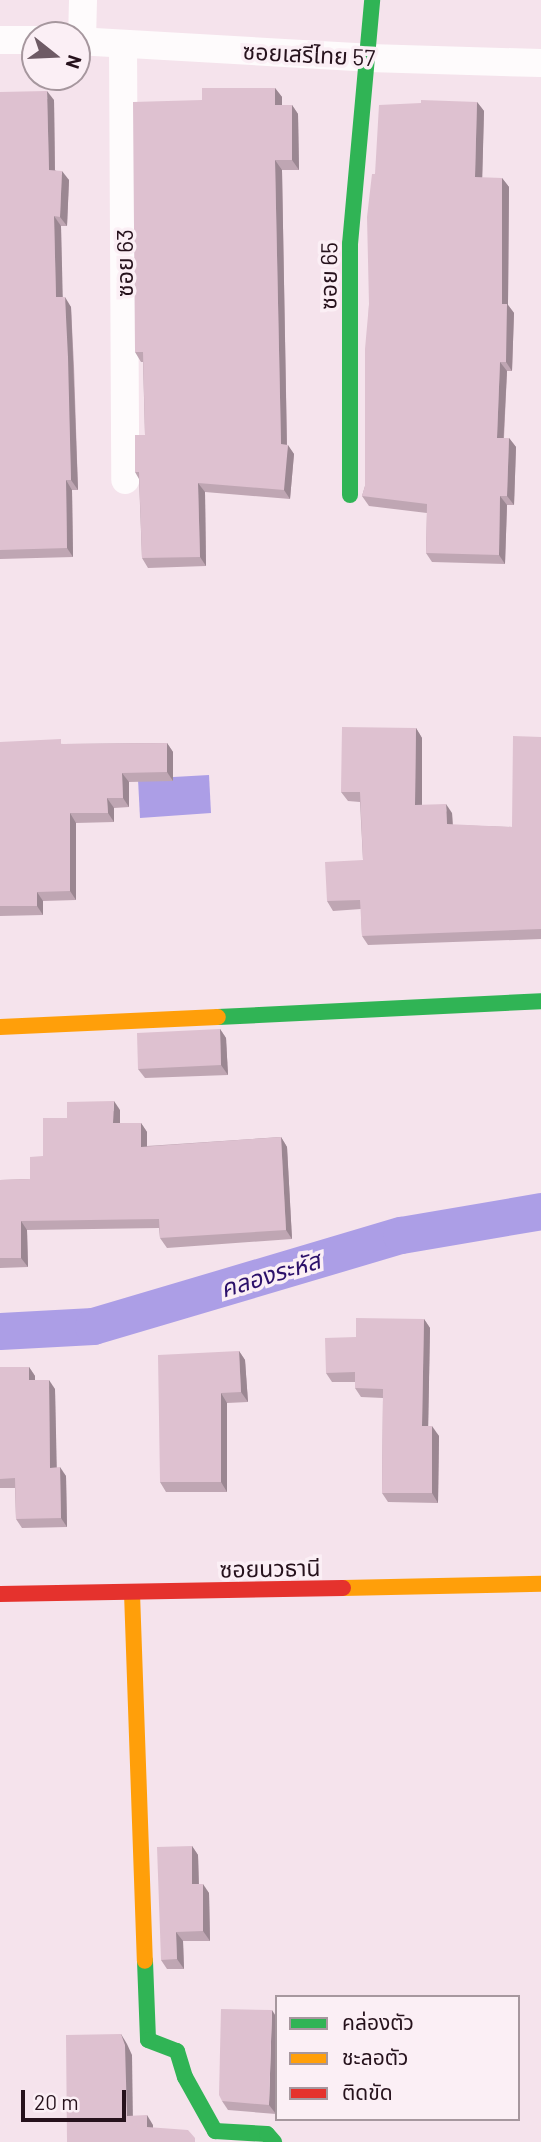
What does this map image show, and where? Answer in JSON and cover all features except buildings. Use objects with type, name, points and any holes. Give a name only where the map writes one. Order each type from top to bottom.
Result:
[{"type":"street","points":[[81,21],[83,0]]},
{"type":"street","name":"ซอย 65","points":[[350,495],[350,244],[369,58],[372,0]]},
{"type":"street","points":[[0,40],[21,40]]},
{"type":"street","name":"ซอยเสรีไทย 57","points":[[91,42],[369,58],[541,64]]},
{"type":"street","name":"ซอย 63","points":[[123,45],[125,480]]},
{"type":"street","points":[[0,1027],[541,1001]]},
{"type":"street","name":"ซอยนวธานี","points":[[0,1594],[541,1584]]},
{"type":"street","points":[[132,1593],[148,2040],[152,2044],[177,2050],[185,2077],[215,2131],[267,2134],[274,2142]]},
{"type":"shaded area","points":[[209,775],[211,813],[140,818],[138,779]]},
{"type":"waterway","name":"คลองระหัส","points":[[0,1331],[93,1326],[401,1235],[541,1211]]},
{"type":"traffic: fast","points":[[350,495],[350,244],[372,0]]},
{"type":"traffic: fast","points":[[218,1017],[541,1001]]},
{"type":"traffic: fast","points":[[145,1961],[148,2040],[177,2051],[185,2077],[215,2131],[267,2134],[274,2142]]},
{"type":"traffic: slow","points":[[0,1027],[218,1017]]},
{"type":"traffic: slow","points":[[343,1588],[541,1584]]},
{"type":"traffic: slow","points":[[132,1593],[145,1961]]},
{"type":"traffic: jam","points":[[0,1594],[343,1588]]}]
